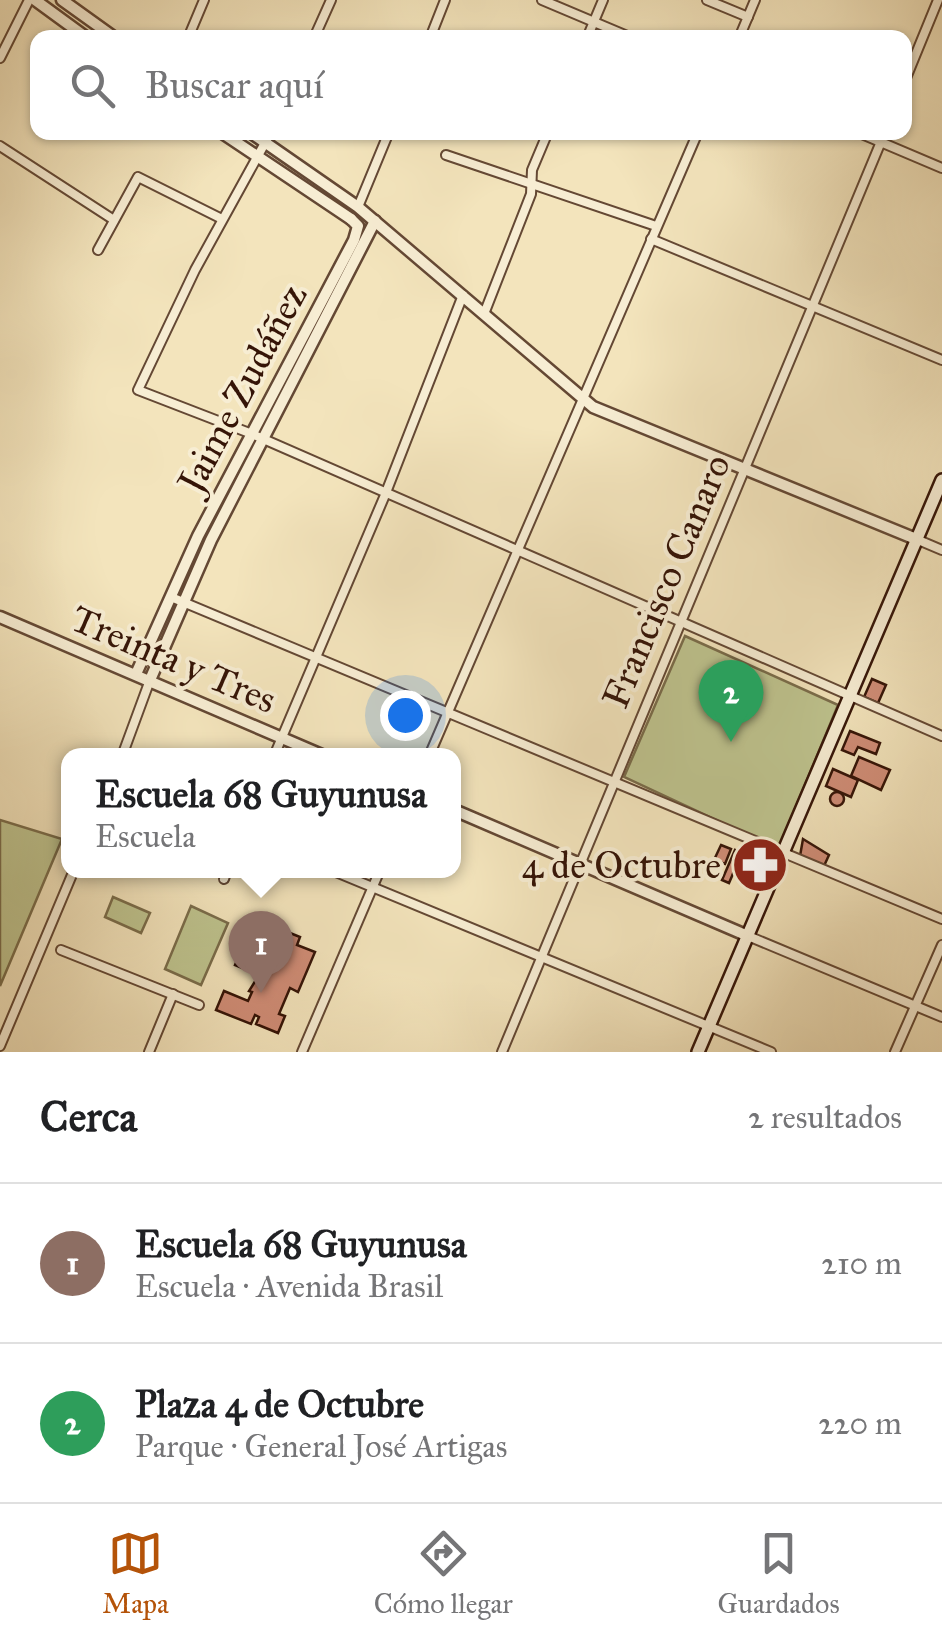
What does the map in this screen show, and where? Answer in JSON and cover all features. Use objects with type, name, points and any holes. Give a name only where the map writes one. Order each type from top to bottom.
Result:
[{"type":"main road","points":[[698,1052],[942,480]]},
{"type":"street","points":[[0,58],[32,0],[75,30]]},
{"type":"street","points":[[62,0],[76,4],[106,30]]},
{"type":"street","points":[[191,30],[204,0]]},
{"type":"street","points":[[317,30],[330,0]]},
{"type":"street","points":[[433,30],[446,0]]},
{"type":"street","points":[[542,0],[613,30]]},
{"type":"street","points":[[590,30],[602,0]]},
{"type":"street","points":[[707,0],[748,17]]},
{"type":"street","points":[[742,30],[755,0]]},
{"type":"street","points":[[912,63],[938,0]]},
{"type":"street","points":[[232,140],[355,222],[375,221]]},
{"type":"street","points":[[267,140],[222,219],[138,390],[252,434],[385,496],[942,736]]},
{"type":"street","points":[[271,140],[375,221],[582,399],[942,550]]},
{"type":"street","name":"Jaime Zudáñez","points":[[136,674],[355,222],[386,140]]},
{"type":"street","points":[[484,314],[531,194],[545,140]]},
{"type":"street","points":[[432,748],[694,140]]},
{"type":"street","points":[[874,140],[942,168]]},
{"type":"street","name":"Francisco Canaro","points":[[502,1052],[610,784],[882,140]]},
{"type":"street","points":[[0,146],[114,220]]},
{"type":"street","points":[[446,155],[656,226]]},
{"type":"street","points":[[98,250],[135,179],[143,178],[222,219]]},
{"type":"street","name":"Jaime Zudáñez","points":[[125,748],[184,603],[375,221]]},
{"type":"street","points":[[651,238],[942,360]]},
{"type":"street","points":[[277,748],[385,496],[463,296]]},
{"type":"street","points":[[171,597],[942,920]]},
{"type":"street","name":"Treinta y Tres","points":[[0,617],[306,748]]},
{"type":"street","points":[[461,813],[942,1018]]},
{"type":"street","points":[[0,1046],[71,878]]},
{"type":"street","points":[[350,878],[770,1052]]},
{"type":"street","points":[[303,1052],[377,878]]},
{"type":"street","points":[[895,1052],[942,945]]},
{"type":"street","points":[[61,950],[200,1005]]},
{"type":"street","points":[[149,1052],[173,994]]},
{"type":"green space","points":[[685,636],[838,705],[780,845],[772,846],[624,777]]},
{"type":"green space","points":[[0,820],[61,841],[0,986]]},
{"type":"green space","points":[[113,897],[150,913],[141,933],[105,917]]},
{"type":"green space","points":[[191,906],[228,923],[201,985],[165,969]]},
{"type":"building","points":[[872,679],[886,685],[878,703],[864,697]]},
{"type":"building","points":[[850,731],[880,743],[876,754],[858,747],[854,755],[842,750]]},
{"type":"building","points":[[859,757],[890,770],[881,790],[851,776]]},
{"type":"building","points":[[833,769],[858,780],[851,797],[826,786]]},
{"type":"building","points":[[837,792],[844,799],[837,806],[830,799]]},
{"type":"building","points":[[803,839],[829,855],[824,866],[800,856]]},
{"type":"building","points":[[721,845],[731,849],[725,864],[714,860]]},
{"type":"building","points":[[735,850],[742,853],[729,883],[722,880]]},
{"type":"building","points":[[742,853],[755,858],[745,882],[733,874]]},
{"type":"building","points":[[756,858],[766,866],[759,881],[753,878]]},
{"type":"building","points":[[290,933],[300,937],[297,945],[315,952],[298,992],[290,988],[279,1014],[285,1016],[278,1033],[256,1024],[259,1017],[255,1015],[251,1024],[216,1010],[224,991],[248,1001],[252,992],[249,991],[259,975],[235,965],[243,946],[278,960]]},
{"type":"place","name":"Plaza 4 de Octubre","points":[[731,742]]},
{"type":"place","name":"4 de Octubre","points":[[760,865]]},
{"type":"place","name":"Escuela 68 Guyunusa","points":[[261,993]]}]
